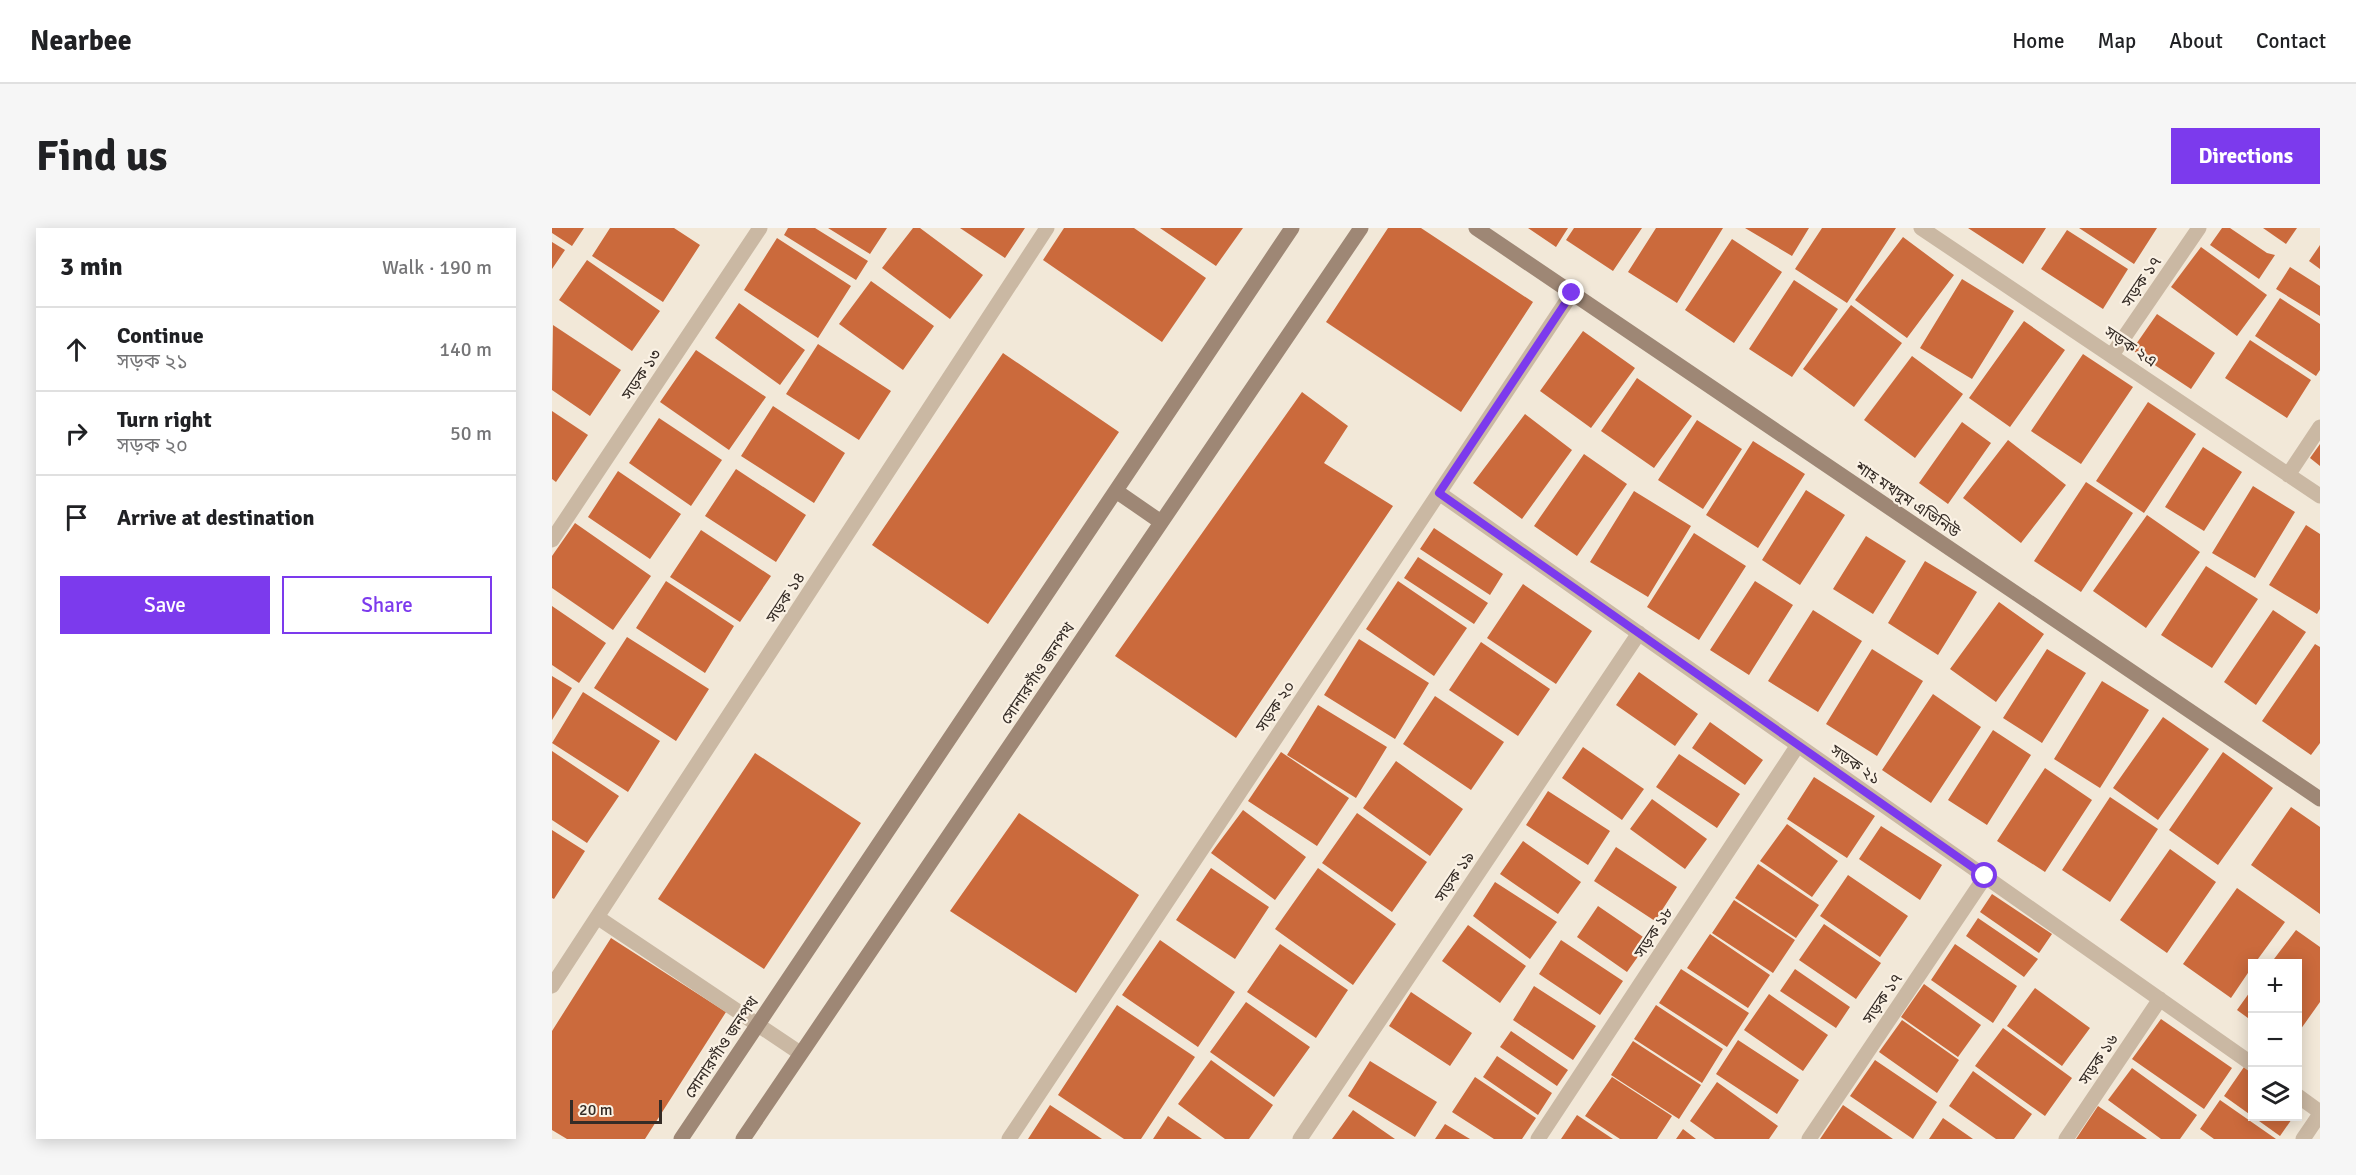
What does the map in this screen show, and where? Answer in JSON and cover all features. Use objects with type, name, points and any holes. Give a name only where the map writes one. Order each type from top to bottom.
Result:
[{"type":"main road","name":"সোনারগাঁও জনপথ","points":[[681,1139],[1292,228]]},
{"type":"main road","name":"সোনারগাঁও জনপথ","points":[[744,1139],[800,1053],[1361,228]]},
{"type":"main road","name":"শাহ মখদুম এভিনিউ","points":[[1476,228],[2320,800]]},
{"type":"main road","points":[[1116,491],[1161,522]]},
{"type":"street","name":"সড়ক ১৩","points":[[552,540],[760,228]]},
{"type":"street","name":"সড়ক ১৪","points":[[552,986],[1047,228]]},
{"type":"street","name":"সড়ক ১৭","points":[[2112,355],[2199,228]]},
{"type":"street","name":"সড়ক ২এ","points":[[1930,230],[2320,496]]},
{"type":"street","name":"সড়ক ২০","points":[[1009,1139],[1572,293]]},
{"type":"street","points":[[2288,475],[2320,427]]},
{"type":"street","name":"সড়ক ২১","points":[[1439,493],[2248,1061]]},
{"type":"street","name":"সড়ক ১৯","points":[[1300,1139],[1638,633]]},
{"type":"street","name":"সড়ক ১৮","points":[[1538,1139],[1798,745]]},
{"type":"street","name":"সড়ক ১৭","points":[[1809,1139],[1985,876]]},
{"type":"street","points":[[597,917],[800,1053]]},
{"type":"street","name":"সড়ক ১৬","points":[[2066,1139],[2160,999]]},
{"type":"street","points":[[2302,1099],[2320,1113],[2303,1139]]},
{"type":"building","points":[[552,228],[584,228],[572,246],[552,233]]},
{"type":"building","points":[[610,228],[674,228],[700,245],[663,302],[592,256]]},
{"type":"building","points":[[788,228],[815,228],[868,261],[856,280],[784,235]]},
{"type":"building","points":[[828,228],[887,228],[870,254]]},
{"type":"building","points":[[913,228],[920,228],[983,275],[950,319],[882,268]]},
{"type":"building","points":[[960,228],[1025,228],[1005,258]]},
{"type":"building","points":[[1064,228],[1134,228],[1206,278],[1162,342],[1043,260]]},
{"type":"building","points":[[1160,228],[1243,228],[1216,266]]},
{"type":"building","points":[[1388,228],[1421,228],[1533,302],[1461,412],[1326,322]]},
{"type":"building","points":[[1528,228],[1568,228],[1556,247]]},
{"type":"building","points":[[1574,228],[1642,228],[1613,271],[1566,240]]},
{"type":"building","points":[[1656,228],[1723,228],[1677,303],[1628,272]]},
{"type":"building","points":[[1745,228],[1809,228],[1792,256]]},
{"type":"building","points":[[1822,228],[1896,228],[1847,303],[1795,269]]},
{"type":"building","points":[[1968,228],[2046,228],[2023,264]]},
{"type":"building","points":[[2079,228],[2157,228],[2134,264]]},
{"type":"building","points":[[2222,228],[2230,228],[2267,253],[2275,255],[2259,279],[2210,245]]},
{"type":"building","points":[[2263,228],[2297,228],[2286,244]]},
{"type":"building","points":[[2067,230],[2128,269],[2103,309],[2041,269]]},
{"type":"building","points":[[1903,237],[1954,275],[1907,338],[1855,300]]},
{"type":"building","points":[[777,238],[851,286],[818,338],[744,290]]},
{"type":"building","points":[[1732,239],[1782,272],[1734,343],[1685,310]]},
{"type":"building","points":[[552,242],[565,250],[552,269]]},
{"type":"building","points":[[2320,245],[2320,269],[2309,261]]},
{"type":"building","points":[[2201,247],[2267,295],[2237,336],[2171,287]]},
{"type":"building","points":[[587,260],[660,311],[632,351],[559,300]]},
{"type":"building","points":[[2290,267],[2320,286],[2320,316],[2276,289]]},
{"type":"building","points":[[1962,279],[2014,311],[1972,379],[1920,348]]},
{"type":"building","points":[[1794,280],[1838,309],[1792,377],[1749,349]]},
{"type":"building","points":[[871,281],[934,326],[903,370],[839,324]]},
{"type":"building","points":[[2280,298],[2320,324],[2320,370],[2316,376],[2255,336]]},
{"type":"building","points":[[739,303],[805,350],[780,385],[715,338]]},
{"type":"building","points":[[1851,305],[1902,343],[1854,407],[1803,369]]},
{"type":"building","points":[[2157,314],[2215,353],[2191,389],[2132,350]]},
{"type":"building","points":[[2024,321],[2065,350],[2010,427],[1969,398]]},
{"type":"building","points":[[553,325],[621,370],[590,416],[552,390]]},
{"type":"building","points":[[1583,331],[1635,368],[1591,428],[1540,391]]},
{"type":"building","points":[[2250,340],[2311,380],[2287,418],[2225,378]]},
{"type":"building","points":[[818,344],[891,391],[859,440],[786,394]]},
{"type":"building","points":[[696,350],[766,397],[729,450],[660,402]]},
{"type":"building","points":[[1003,353],[1119,432],[988,624],[872,545]]},
{"type":"building","points":[[2083,354],[2133,387],[2081,464],[2031,431]]},
{"type":"building","points":[[1912,356],[1963,394],[1915,458],[1864,420]]},
{"type":"building","points":[[1637,378],[1692,416],[1654,468],[1601,431]]},
{"type":"building","points":[[1302,392],[1348,426],[1324,463],[1393,506],[1236,738],[1115,656]]},
{"type":"building","points":[[2148,402],[2196,434],[2144,513],[2096,481]]},
{"type":"building","points":[[773,406],[845,453],[814,503],[741,456]]},
{"type":"building","points":[[552,411],[588,435],[556,482],[552,479]]},
{"type":"building","points":[[1525,414],[1572,450],[1522,519],[1473,483]]},
{"type":"building","points":[[659,418],[722,460],[691,506],[629,463]]},
{"type":"building","points":[[1697,420],[1742,449],[1703,509],[1658,480]]},
{"type":"building","points":[[1962,422],[1991,443],[1948,504],[1919,483]]},
{"type":"building","points":[[2008,440],[2066,485],[2021,543],[1963,498]]},
{"type":"building","points":[[1753,441],[1805,474],[1758,548],[1706,515]]},
{"type":"building","points":[[2320,444],[2320,466],[2310,458]]},
{"type":"building","points":[[2203,447],[2242,472],[2204,531],[2165,507]]},
{"type":"building","points":[[1584,454],[1627,484],[1577,556],[1534,526]]},
{"type":"building","points":[[736,469],[806,515],[776,562],[705,516]]},
{"type":"building","points":[[618,471],[681,514],[650,559],[588,517]]},
{"type":"building","points":[[2086,482],[2133,513],[2081,592],[2034,561]]},
{"type":"building","points":[[2253,486],[2295,512],[2255,578],[2212,553]]},
{"type":"building","points":[[1806,490],[1845,515],[1800,585],[1762,560]]},
{"type":"building","points":[[1634,491],[1691,526],[1648,597],[1590,562]]},
{"type":"building","points":[[2147,515],[2200,552],[2146,628],[2093,591]]},
{"type":"building","points":[[575,523],[651,576],[613,630],[552,588],[552,556]]},
{"type":"building","points":[[2306,525],[2320,534],[2320,609],[2317,614],[2269,585]]},
{"type":"building","points":[[1434,528],[1503,574],[1490,595],[1420,549]]},
{"type":"building","points":[[701,530],[771,576],[740,622],[670,577]]},
{"type":"building","points":[[1694,533],[1746,566],[1699,640],[1647,607]]},
{"type":"building","points":[[1866,536],[1906,561],[1873,614],[1833,589]]},
{"type":"building","points":[[1418,557],[1488,603],[1474,624],[1404,578]]},
{"type":"building","points":[[1925,561],[1977,592],[1938,655],[1888,623]]},
{"type":"building","points":[[2206,566],[2258,599],[2212,668],[2161,635]]},
{"type":"building","points":[[666,581],[734,626],[705,673],[636,628]]},
{"type":"building","points":[[1398,581],[1467,628],[1434,676],[1366,629]]},
{"type":"building","points":[[1755,581],[1793,605],[1749,675],[1710,650]]},
{"type":"building","points":[[1523,584],[1592,631],[1556,684],[1487,638]]},
{"type":"building","points":[[1999,602],[2044,634],[1996,702],[1950,669]]},
{"type":"building","points":[[552,606],[606,643],[579,683],[552,665]]},
{"type":"building","points":[[1813,610],[1862,641],[1818,712],[1768,681]]},
{"type":"building","points":[[2273,610],[2306,632],[2256,705],[2224,682]]},
{"type":"building","points":[[627,637],[709,689],[676,741],[594,688]]},
{"type":"building","points":[[1359,639],[1429,683],[1395,739],[1324,695]]},
{"type":"building","points":[[1481,642],[1550,689],[1518,736],[1449,690]]},
{"type":"building","points":[[2315,644],[2320,647],[2320,743],[2311,755],[2262,721]]},
{"type":"building","points":[[1872,649],[1923,681],[1877,756],[1826,724]]},
{"type":"building","points":[[2047,649],[2086,673],[2042,743],[2003,718]]},
{"type":"building","points":[[1639,672],[1698,714],[1675,746],[1616,705]]},
{"type":"building","points":[[552,676],[572,688],[552,720]]},
{"type":"building","points":[[2102,681],[2149,710],[2100,788],[2054,759]]},
{"type":"building","points":[[583,692],[660,741],[628,792],[552,743]]},
{"type":"building","points":[[1933,694],[1981,727],[1931,803],[1882,770]]},
{"type":"building","points":[[1435,696],[1504,742],[1471,790],[1403,744]]},
{"type":"building","points":[[1318,705],[1387,747],[1356,798],[1287,755]]},
{"type":"building","points":[[2163,717],[2209,749],[2158,820],[2113,788]]},
{"type":"building","points":[[1710,722],[1763,760],[1745,785],[1692,748]]},
{"type":"building","points":[[1993,730],[2031,755],[1987,825],[1948,800]]},
{"type":"building","points":[[1583,747],[1644,789],[1622,820],[1562,778]]},
{"type":"building","points":[[552,751],[619,796],[587,843],[552,820]]},
{"type":"building","points":[[1281,752],[1349,798],[1317,846],[1248,801]]},
{"type":"building","points":[[2223,752],[2273,788],[2218,865],[2169,830]]},
{"type":"building","points":[[755,753],[861,823],[764,969],[658,899]]},
{"type":"building","points":[[1679,754],[1740,794],[1717,828],[1656,787]]},
{"type":"building","points":[[1396,761],[1463,809],[1430,856],[1363,808]]},
{"type":"building","points":[[2045,768],[2092,800],[2045,872],[1997,841]]},
{"type":"building","points":[[1814,777],[1875,816],[1847,858],[1787,819]]},
{"type":"building","points":[[1548,791],[1610,831],[1588,865],[1526,825]]},
{"type":"building","points":[[2110,797],[2158,829],[2110,902],[2062,870]]},
{"type":"building","points":[[1652,799],[1707,839],[1685,869],[1630,829]]},
{"type":"building","points":[[2291,807],[2320,827],[2320,914],[2251,865]]},
{"type":"building","points":[[1243,810],[1306,857],[1275,900],[1211,853]]},
{"type":"building","points":[[1019,813],[1139,895],[1076,993],[950,911]]},
{"type":"building","points":[[1357,813],[1427,862],[1392,912],[1322,863]]},
{"type":"building","points":[[1787,824],[1838,861],[1812,897],[1760,861]]},
{"type":"building","points":[[1881,826],[1942,865],[1920,900],[1859,859]]},
{"type":"building","points":[[552,830],[585,851],[554,899],[552,898]]},
{"type":"building","points":[[1523,841],[1581,882],[1558,914],[1500,874]]},
{"type":"building","points":[[1616,847],[1677,887],[1655,921],[1594,881]]},
{"type":"building","points":[[2170,849],[2216,882],[2167,953],[2120,920]]},
{"type":"building","points":[[1758,864],[1819,905],[1796,938],[1735,898]]},
{"type":"building","points":[[1211,868],[1269,907],[1235,959],[1176,920]]},
{"type":"building","points":[[1318,868],[1396,924],[1353,985],[1275,929]]},
{"type":"building","points":[[1848,875],[1908,916],[1880,957],[1820,916]]},
{"type":"building","points":[[1495,882],[1557,922],[1530,959],[1473,916]]},
{"type":"building","points":[[2237,888],[2285,922],[2258,959],[2248,959],[2248,973],[2231,998],[2183,964]]},
{"type":"building","points":[[1992,894],[2052,934],[2039,953],[1980,912]]},
{"type":"building","points":[[1734,900],[1795,940],[1773,973],[1712,933]]},
{"type":"building","points":[[1598,906],[1649,941],[1627,972],[1577,937]]},
{"type":"building","points":[[1978,918],[2038,959],[2024,977],[1966,936]]},
{"type":"building","points":[[1824,924],[1881,963],[1856,999],[1799,960]]},
{"type":"building","points":[[1468,925],[1526,966],[1500,1003],[1442,961]]},
{"type":"building","points":[[2296,930],[2320,947],[2320,1002],[2302,1027],[2302,959],[2274,959]]},
{"type":"building","points":[[1710,934],[1770,975],[1748,1008],[1687,968]]},
{"type":"building","points":[[611,938],[726,1012],[645,1139],[567,1139],[552,1130],[552,1031]]},
{"type":"building","points":[[1160,940],[1235,992],[1198,1047],[1122,995]]},
{"type":"building","points":[[1561,940],[1623,981],[1600,1015],[1539,974]]},
{"type":"building","points":[[1280,944],[1348,990],[1316,1038],[1247,992]]},
{"type":"building","points":[[1955,944],[2017,986],[1993,1023],[1931,980]]},
{"type":"building","points":[[1681,969],[1749,1013],[1727,1047],[1659,1003]]},
{"type":"building","points":[[1795,969],[1850,1007],[1836,1028],[1780,991]]},
{"type":"building","points":[[1924,984],[1981,1025],[1958,1057],[1901,1017]]},
{"type":"building","points":[[1534,986],[1596,1026],[1573,1060],[1513,1020]]},
{"type":"building","points":[[2035,988],[2090,1028],[2062,1066],[2007,1026]]},
{"type":"building","points":[[1411,992],[1472,1033],[1450,1066],[1389,1026]]},
{"type":"building","points":[[1769,994],[1828,1035],[1803,1071],[1744,1030]]},
{"type":"building","points":[[2248,995],[2248,1018],[2237,1010]]},
{"type":"building","points":[[1246,1002],[1310,1047],[1274,1097],[1210,1052]]},
{"type":"building","points":[[1117,1005],[1195,1057],[1141,1139],[1124,1139],[1058,1095]]},
{"type":"building","points":[[1656,1005],[1723,1049],[1702,1083],[1634,1039]]},
{"type":"building","points":[[2161,1019],[2232,1068],[2204,1109],[2132,1059]]},
{"type":"building","points":[[1902,1020],[1959,1060],[1937,1093],[1879,1052]]},
{"type":"building","points":[[2003,1028],[2072,1078],[2045,1116],[1975,1066]]},
{"type":"building","points":[[1511,1031],[1568,1070],[1557,1086],[1500,1047]]},
{"type":"building","points":[[1738,1040],[1799,1080],[1777,1114],[1716,1074]]},
{"type":"building","points":[[1633,1041],[1701,1085],[1679,1119],[1611,1075]]},
{"type":"building","points":[[1497,1056],[1552,1093],[1538,1115],[1483,1077]]},
{"type":"building","points":[[1211,1060],[1273,1105],[1249,1139],[1225,1139],[1178,1104]]},
{"type":"building","points":[[1875,1060],[1937,1102],[1913,1139],[1850,1096]]},
{"type":"building","points":[[1370,1061],[1437,1102],[1415,1137],[1348,1096]]},
{"type":"building","points":[[2244,1067],[2248,1070],[2248,1113],[2224,1096]]},
{"type":"building","points":[[2132,1068],[2197,1115],[2180,1139],[2161,1139],[2108,1100]]},
{"type":"building","points":[[1973,1071],[2032,1114],[2014,1139],[1996,1139],[1949,1106]]},
{"type":"building","points":[[1475,1077],[1536,1118],[1522,1139],[1494,1139],[1452,1112]]},
{"type":"building","points":[[1612,1077],[1672,1116],[1657,1139],[1620,1139],[1585,1116]]},
{"type":"building","points":[[1717,1082],[1778,1126],[1769,1139],[1715,1139],[1690,1121]]},
{"type":"building","points":[[2220,1100],[2276,1139],[2214,1139],[2200,1129]]},
{"type":"building","points":[[1050,1105],[1102,1139],[1028,1139]]},
{"type":"building","points":[[1843,1105],[1874,1126],[1893,1139],[1820,1139]]},
{"type":"building","points":[[2098,1106],[2147,1139],[2076,1139]]},
{"type":"building","points":[[1353,1110],[1395,1139],[1332,1139]]},
{"type":"building","points":[[1577,1115],[1613,1139],[1561,1139]]},
{"type":"building","points":[[1168,1116],[1202,1139],[1153,1139]]},
{"type":"building","points":[[1943,1118],[1973,1139],[1929,1139]]},
{"type":"building","points":[[2259,1121],[2290,1121],[2280,1136]]},
{"type":"building","points":[[1445,1124],[1470,1139],[1435,1139]]},
{"type":"building","points":[[1683,1129],[1696,1139],[1676,1139]]},
{"type":"route","points":[[1572,293],[1439,493],[1985,876]]}]
